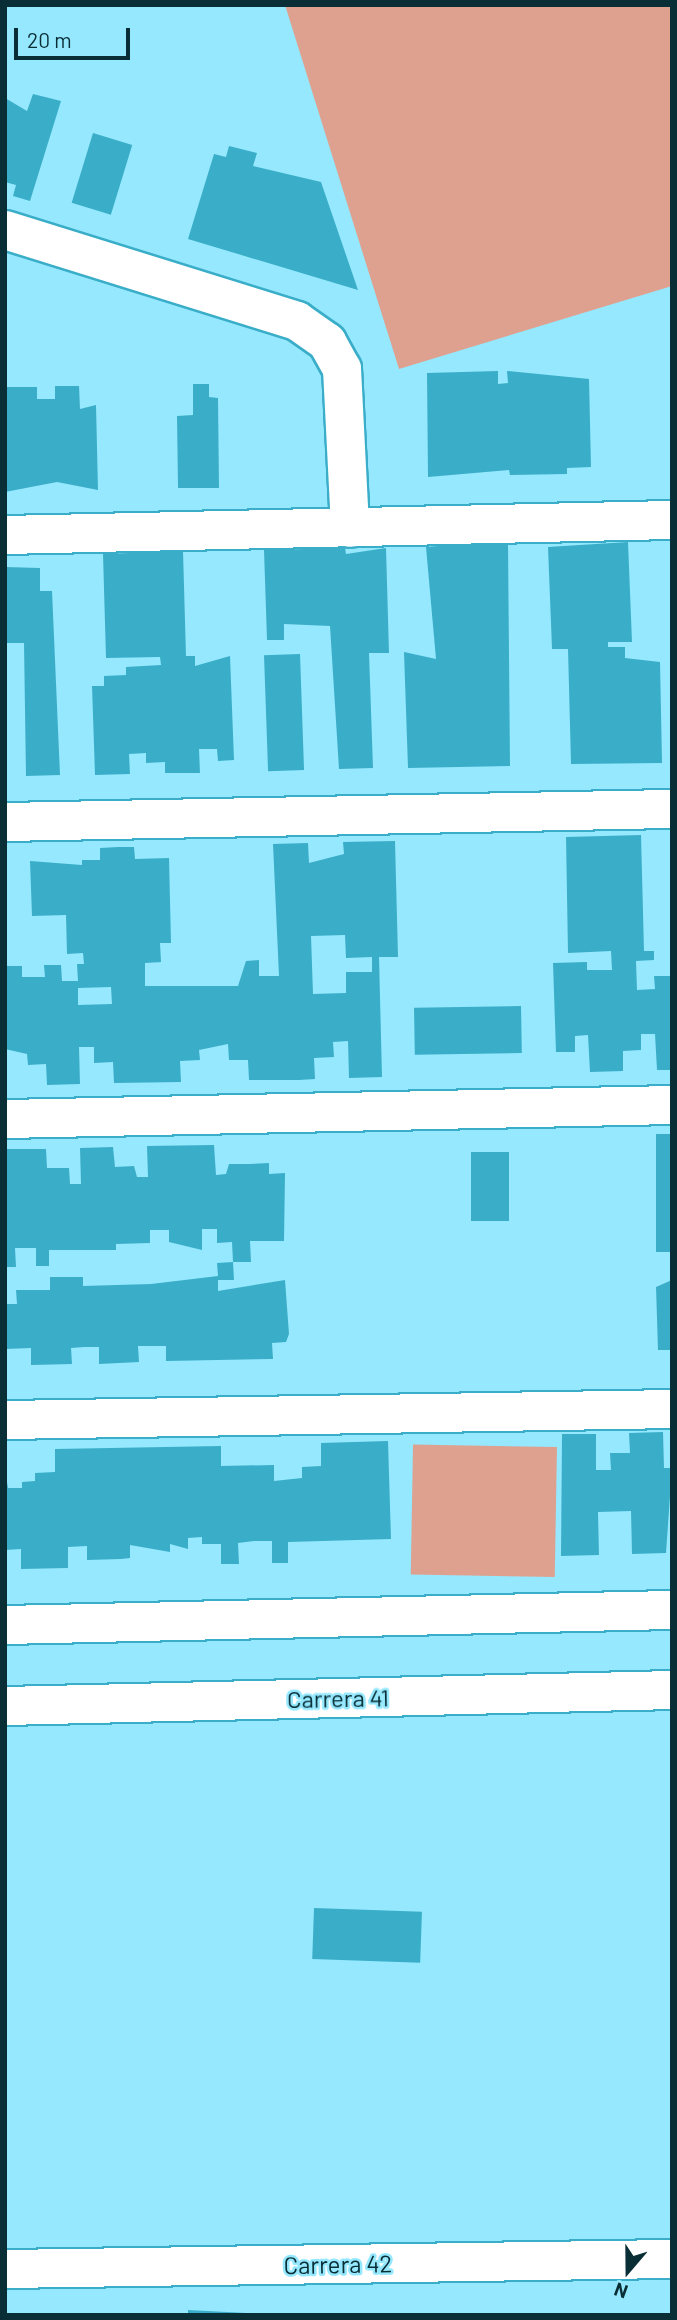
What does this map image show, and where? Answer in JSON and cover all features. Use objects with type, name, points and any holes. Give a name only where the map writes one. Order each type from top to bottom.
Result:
[{"type":"street","points":[[5,230],[297,321],[327,342],[342,369],[350,528]]},
{"type":"street","points":[[5,535],[672,520]]},
{"type":"street","points":[[5,822],[672,809]]},
{"type":"street","points":[[5,1119],[672,1105]]},
{"type":"street","points":[[5,1420],[672,1409]]},
{"type":"street","points":[[5,1625],[672,1610]]},
{"type":"street","name":"Carrera 41","points":[[5,1706],[672,1690]]},
{"type":"street","name":"Carrera 42","points":[[5,2269],[672,2259]]},
{"type":"shaded area","points":[[285,5],[672,5],[672,286],[399,369]]},
{"type":"shaded area","points":[[413,1444],[557,1447],[555,1577],[411,1574]]},
{"type":"building","points":[[33,94],[61,101],[30,201],[13,196],[16,185],[5,182],[5,98],[27,111]]},
{"type":"building","points":[[93,133],[132,145],[111,215],[72,203]]},
{"type":"building","points":[[229,146],[257,153],[253,166],[321,182],[358,290],[188,239],[214,154],[226,157]]},
{"type":"building","points":[[498,371],[498,384],[508,383],[507,371],[589,379],[591,467],[567,468],[567,474],[510,475],[509,470],[428,477],[427,373]]},
{"type":"building","points":[[193,384],[209,384],[209,397],[218,398],[219,488],[178,488],[177,416],[193,415]]},
{"type":"building","points":[[55,386],[79,386],[80,409],[96,405],[98,490],[57,482],[5,492],[5,387],[37,387],[37,399],[55,399]]},
{"type":"building","points":[[508,542],[510,766],[408,768],[404,652],[436,659],[426,547]]},
{"type":"building","points":[[628,542],[632,642],[608,642],[608,647],[625,647],[625,658],[660,662],[662,763],[571,764],[568,649],[552,649],[548,547]]},
{"type":"building","points":[[345,548],[346,554],[386,548],[389,653],[369,653],[373,768],[339,769],[330,626],[284,624],[284,640],[267,640],[264,550]]},
{"type":"building","points":[[183,551],[186,656],[195,656],[195,666],[230,656],[234,760],[218,761],[217,749],[199,749],[200,773],[165,773],[165,762],[146,763],[146,753],[129,754],[130,774],[95,775],[92,686],[104,686],[104,676],[126,675],[126,667],[161,665],[160,657],[106,658],[103,554]]},
{"type":"building","points":[[5,567],[40,568],[40,591],[52,591],[60,775],[26,776],[24,643],[5,643]]},
{"type":"building","points":[[300,654],[304,770],[268,771],[264,655]]},
{"type":"building","points":[[641,835],[644,951],[654,951],[654,960],[636,961],[637,990],[655,989],[654,976],[672,976],[672,1070],[657,1070],[655,1034],[641,1034],[641,1050],[623,1051],[623,1071],[590,1072],[588,1035],[575,1036],[575,1052],[556,1052],[553,963],[587,962],[587,970],[612,970],[611,951],[568,953],[566,837]]},
{"type":"building","points":[[395,841],[398,957],[379,957],[382,1077],[349,1078],[348,1041],[333,1042],[334,1057],[314,1058],[315,1079],[299,1080],[249,1080],[248,1060],[229,1060],[228,1044],[199,1050],[200,1060],[180,1061],[181,1082],[114,1083],[113,1062],[94,1063],[94,1047],[79,1047],[80,1084],[47,1085],[46,1064],[28,1065],[27,1054],[5,1049],[5,966],[22,966],[22,977],[45,977],[44,965],[61,965],[62,981],[78,981],[77,964],[84,964],[83,953],[67,954],[66,915],[32,916],[30,861],[82,865],[82,860],[100,860],[100,848],[118,847],[134,847],[135,859],[169,858],[171,943],[160,943],[161,962],[145,963],[145,986],[238,986],[246,961],[259,960],[259,976],[279,976],[273,844],[308,843],[309,863],[344,854],[343,842]],"holes":[[[345,935],[346,958],[372,957],[372,972],[346,972],[346,993],[313,994],[311,936]],[[111,987],[112,1004],[78,1005],[78,988]]]},
{"type":"building","points":[[521,1006],[522,1053],[415,1055],[414,1008]]},
{"type":"building","points":[[656,1134],[672,1134],[672,1252],[656,1252]]},
{"type":"building","points":[[214,1145],[216,1175],[226,1174],[229,1164],[269,1163],[269,1174],[285,1173],[284,1241],[250,1241],[251,1262],[233,1262],[232,1242],[217,1243],[217,1229],[202,1229],[202,1250],[169,1242],[169,1230],[150,1230],[150,1243],[116,1244],[116,1250],[49,1250],[49,1266],[36,1266],[36,1248],[15,1248],[16,1267],[5,1267],[5,1149],[46,1149],[47,1168],[69,1168],[70,1184],[81,1184],[80,1148],[113,1147],[115,1167],[134,1166],[137,1177],[148,1177],[147,1146]]},
{"type":"building","points":[[471,1152],[509,1152],[509,1221],[471,1221]]},
{"type":"building","points":[[233,1262],[234,1280],[218,1280],[218,1291],[285,1280],[289,1334],[286,1342],[272,1343],[273,1359],[166,1361],[166,1346],[138,1346],[139,1362],[99,1364],[99,1347],[84,1347],[71,1348],[72,1364],[31,1365],[31,1348],[5,1349],[5,1304],[17,1304],[16,1290],[50,1290],[50,1277],[83,1277],[83,1286],[151,1284],[218,1276],[217,1263]]},
{"type":"building","points":[[672,1280],[672,1350],[658,1350],[656,1287]]},
{"type":"building","points":[[663,1432],[664,1468],[672,1468],[666,1553],[632,1554],[631,1511],[598,1512],[599,1555],[561,1556],[562,1434],[596,1434],[596,1470],[611,1470],[610,1453],[630,1453],[629,1433]]},
{"type":"building","points":[[388,1441],[391,1539],[288,1542],[288,1563],[272,1563],[272,1541],[254,1541],[238,1543],[239,1564],[221,1564],[221,1544],[202,1544],[202,1537],[188,1538],[188,1549],[170,1544],[170,1552],[130,1545],[130,1558],[121,1559],[87,1560],[87,1546],[68,1547],[68,1568],[21,1569],[21,1549],[5,1550],[5,1470],[8,1488],[22,1488],[22,1482],[35,1481],[35,1473],[55,1472],[55,1449],[221,1446],[221,1466],[274,1465],[274,1481],[302,1478],[302,1467],[321,1466],[321,1443]]},
{"type":"building","points":[[314,1908],[422,1912],[420,1963],[312,1959]]},
{"type":"building","points":[[188,2310],[246,2313],[246,2315],[188,2315]]}]
